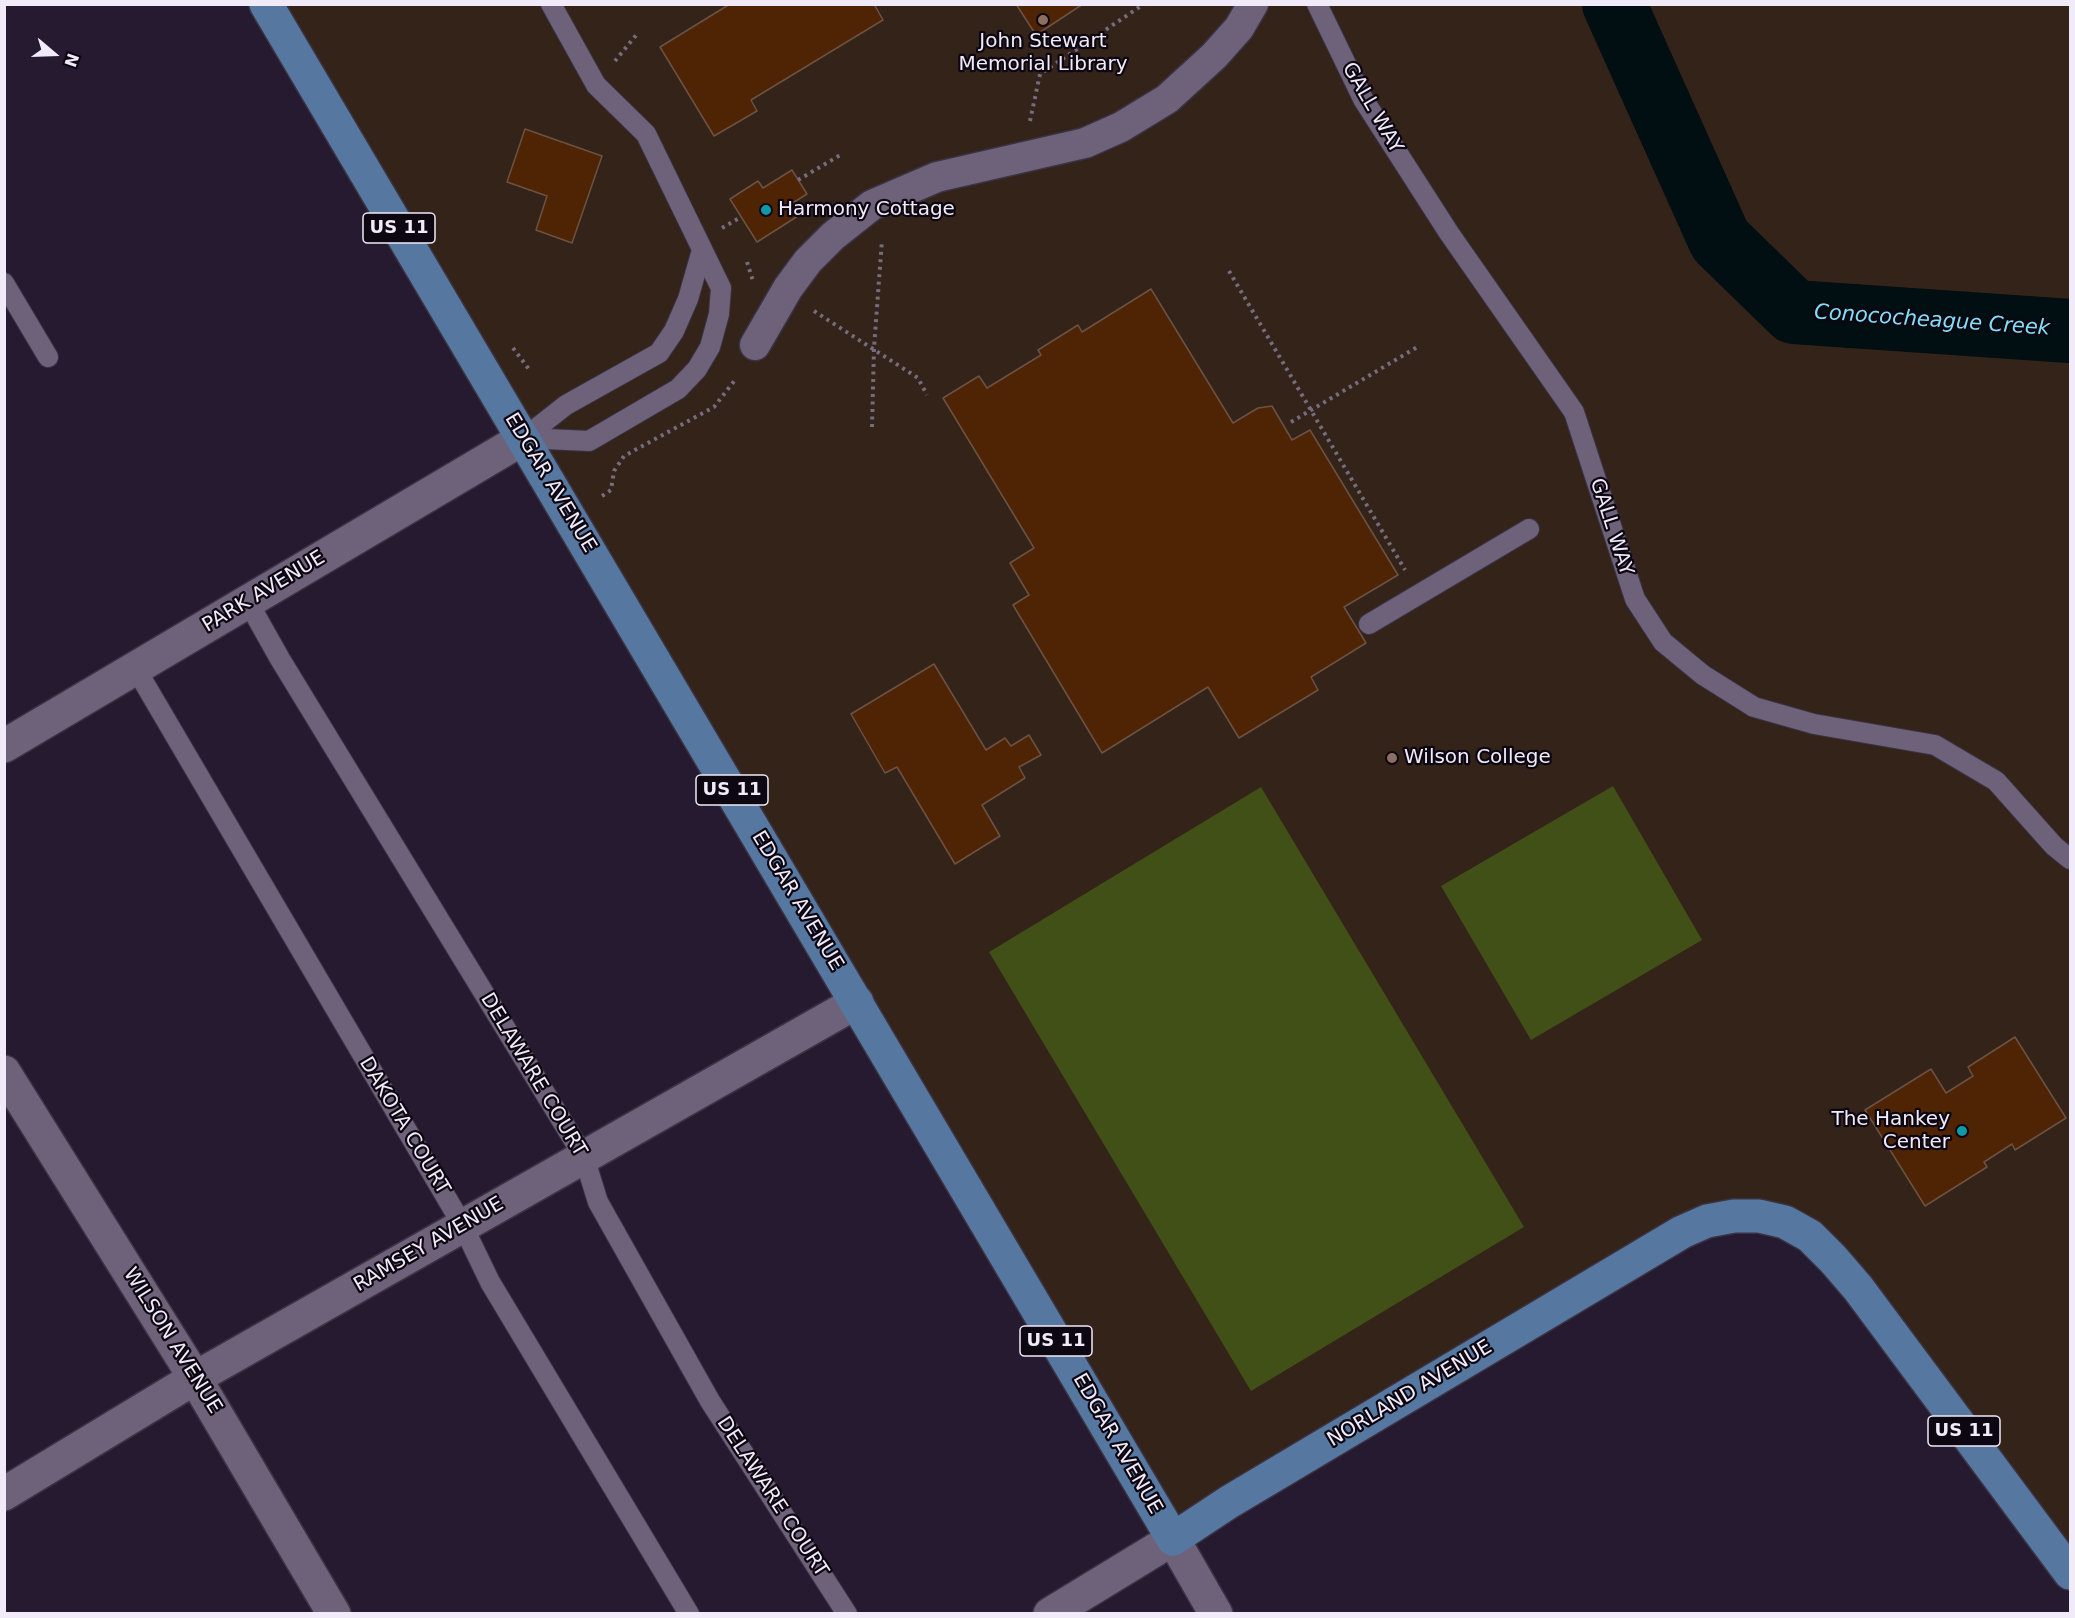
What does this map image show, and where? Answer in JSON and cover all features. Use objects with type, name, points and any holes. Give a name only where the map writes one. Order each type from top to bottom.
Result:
[{"type":"main road","name":"EDGAR AVENUE","points":[[267,4],[1173,1539]]},
{"type":"main road","name":"NORLAND AVENUE","points":[[1173,1539],[1229,1502],[1682,1232],[1707,1221],[1734,1216],[1759,1215],[1785,1222],[1810,1236],[1858,1288],[2070,1573]]},
{"type":"street","points":[[755,345],[788,288],[808,261],[833,236],[872,205],[937,177],[1085,143],[1121,127],[1167,99],[1220,49],[1239,28],[1253,4]]},
{"type":"street","name":"PARK AVENUE","points":[[4,746],[524,438]]},
{"type":"street","name":"RAMSEY AVENUE","points":[[4,1494],[195,1378],[857,1002]]},
{"type":"street","name":"WILSON AVENUE","points":[[4,1072],[195,1378],[334,1614]]},
{"type":"street","name":"NORLAND AVENUE","points":[[1050,1614],[1173,1539]]},
{"type":"street","name":"EDGAR AVENUE","points":[[1173,1539],[1216,1614]]},
{"type":"lane","points":[[524,438],[590,441],[678,389],[697,369],[710,347],[719,314],[721,288],[646,134],[596,85],[550,4]]},
{"type":"lane","name":"GALL WAY","points":[[1317,4],[1363,99],[1449,233],[1574,412],[1635,599],[1663,642],[1703,675],[1754,707],[1814,724],[1935,745],[1996,781],[2054,846],[2070,859]]},
{"type":"lane","points":[[524,438],[566,405],[659,353],[674,331],[688,299],[702,250]]},
{"type":"lane","points":[[4,284],[48,357]]},
{"type":"lane","points":[[1369,624],[1529,529]]},
{"type":"lane","name":"DELAWARE COURT","points":[[248,602],[584,1157],[598,1202],[710,1401],[847,1614]]},
{"type":"lane","name":"DAKOTA COURT","points":[[136,669],[463,1226],[490,1282],[630,1512],[637,1530],[688,1614]]},
{"type":"path","points":[[1023,157],[1040,74],[1144,4]]},
{"type":"path","points":[[798,180],[842,154]]},
{"type":"path","points":[[721,229],[741,217]]},
{"type":"path","points":[[872,427],[873,348],[883,230]]},
{"type":"path","points":[[1229,271],[1419,594]]},
{"type":"path","points":[[813,310],[918,378],[927,395]]},
{"type":"path","points":[[1291,422],[1419,346]]},
{"type":"path","points":[[602,496],[611,490],[614,471],[624,456],[714,407],[735,380]]},
{"type":"shaded area","name":"Wilson College","points":[[266,5],[2070,5],[2070,1573],[1833,1259],[1734,1216],[1173,1539]]},
{"type":"green space","points":[[1613,786],[1702,940],[1531,1040],[1441,886]]},
{"type":"green space","points":[[1261,787],[1524,1227],[1251,1391],[989,952]]},
{"type":"building","points":[[730,4],[874,4],[883,20],[751,100],[757,111],[714,136],[660,47]]},
{"type":"building","name":"John Stewart Memorial Library","points":[[1016,4],[1083,4],[1036,35]]},
{"type":"building","points":[[525,129],[602,156],[572,243],[536,230],[547,196],[507,182]]},
{"type":"building","name":"Harmony Cottage","points":[[792,170],[807,194],[791,204],[798,216],[757,242],[730,199],[758,181],[763,188]]},
{"type":"building","points":[[1151,289],[1233,423],[1258,408],[1272,406],[1292,440],[1310,430],[1398,575],[1344,607],[1366,643],[1311,677],[1318,690],[1239,738],[1208,687],[1102,753],[1013,605],[1029,595],[1010,563],[1034,548],[943,398],[979,376],[987,388],[1041,355],[1038,350],[1078,325],[1082,332]]},
{"type":"building","points":[[934,664],[986,750],[1005,738],[1011,746],[1029,735],[1041,755],[1019,767],[1025,778],[982,805],[1000,836],[955,864],[897,767],[885,773],[851,714]]},
{"type":"building","name":"The Hankey Center","points":[[2015,1037],[2066,1118],[2015,1150],[2012,1144],[1984,1162],[1987,1167],[1925,1206],[1865,1110],[1931,1069],[1946,1093],[1973,1076],[1968,1067]]},
{"type":"waterway","name":"Conococheague Creek","points":[[1614,4],[1720,240],[1794,312],[2070,331]]},
{"type":"place","name":"John Stewart Memorial Library","points":[[1043,20]]},
{"type":"place","name":"Harmony Cottage","points":[[766,210]]},
{"type":"place","name":"Wilson College","points":[[1392,758]]},
{"type":"place","name":"The Hankey Center","points":[[1962,1131]]}]
